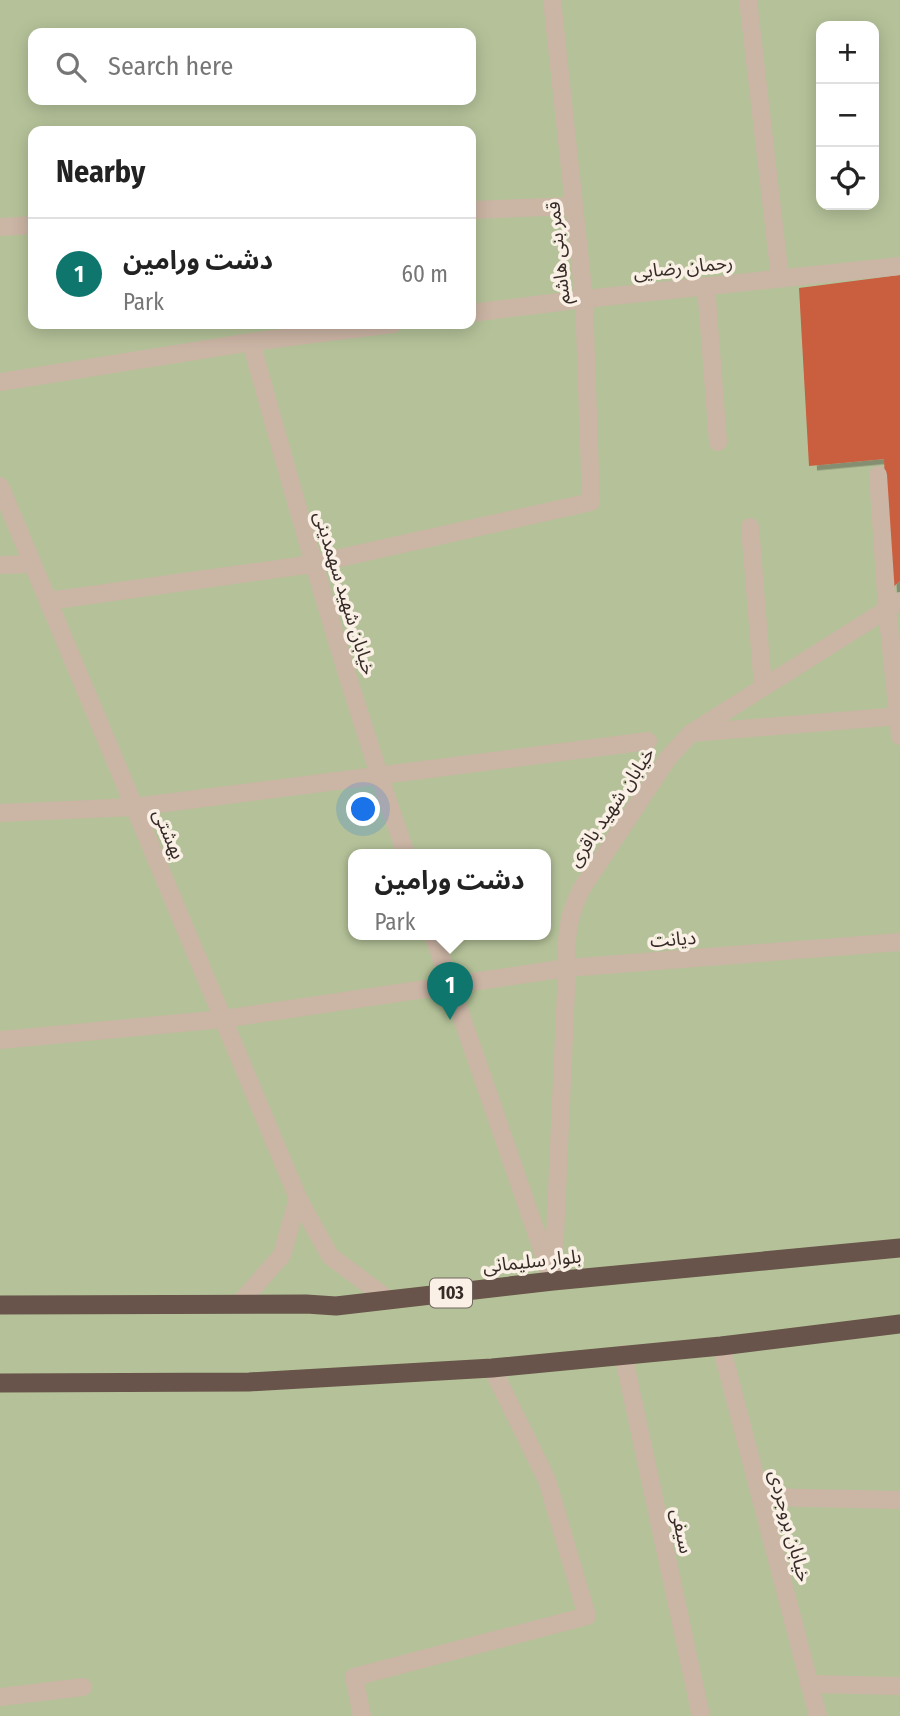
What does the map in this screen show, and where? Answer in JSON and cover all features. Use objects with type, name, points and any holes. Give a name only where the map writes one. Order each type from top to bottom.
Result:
[{"type":"highway","name":"بلوار سلیمانی","points":[[0,1305],[336,1306],[553,1281],[900,1248]]},
{"type":"highway","points":[[0,1383],[248,1382],[492,1368],[721,1346],[900,1324]]},
{"type":"street","name":"قمر بنی هاشم","points":[[313,564],[591,502],[584,299],[552,0]]},
{"type":"street","points":[[748,0],[780,278]]},
{"type":"street","points":[[476,210],[574,206]]},
{"type":"street","points":[[0,226],[28,225]]},
{"type":"street","name":"رحمان رضایی","points":[[476,312],[900,265]]},
{"type":"street","points":[[706,286],[718,442]]},
{"type":"street","points":[[0,382],[251,342],[354,329]]},
{"type":"street","name":"خیابان شهید سهمدینی","points":[[251,342],[313,564],[404,849]]},
{"type":"street","points":[[878,475],[894,605],[900,736]]},
{"type":"street","name":"بهشتی","points":[[0,486],[298,1198],[330,1256],[389,1300]]},
{"type":"street","points":[[750,527],[763,687]]},
{"type":"street","points":[[0,565],[33,564]]},
{"type":"street","points":[[48,601],[313,564]]},
{"type":"street","name":"خیابان شهید باقری","points":[[553,1281],[567,968],[566,936],[571,908],[668,758],[691,733],[894,605]]},
{"type":"street","points":[[691,733],[899,716]]},
{"type":"street","points":[[0,813],[134,807],[648,741]]},
{"type":"street","points":[[435,940],[553,1281]]},
{"type":"street","name":"دیانت","points":[[0,1040],[223,1019],[567,968],[900,942]]},
{"type":"street","points":[[239,1304],[282,1255],[298,1198]]},
{"type":"street","name":"خیابان بروجردی","points":[[721,1346],[818,1716]]},
{"type":"street","name":"سیفی","points":[[623,1354],[701,1716]]},
{"type":"street","points":[[362,1716],[355,1677],[587,1616],[547,1479],[492,1368]]},
{"type":"street","points":[[760,1497],[900,1500]]},
{"type":"street","points":[[809,1684],[900,1686]]},
{"type":"street","points":[[0,1697],[83,1687]]},
{"type":"green space","points":[[0,0],[900,0],[900,1716],[0,1716]]},
{"type":"building","points":[[900,275],[900,581],[889,591],[884,459],[809,466],[799,288]]},
{"type":"place","name":"دشت ورامین","points":[[450,1020]]}]
